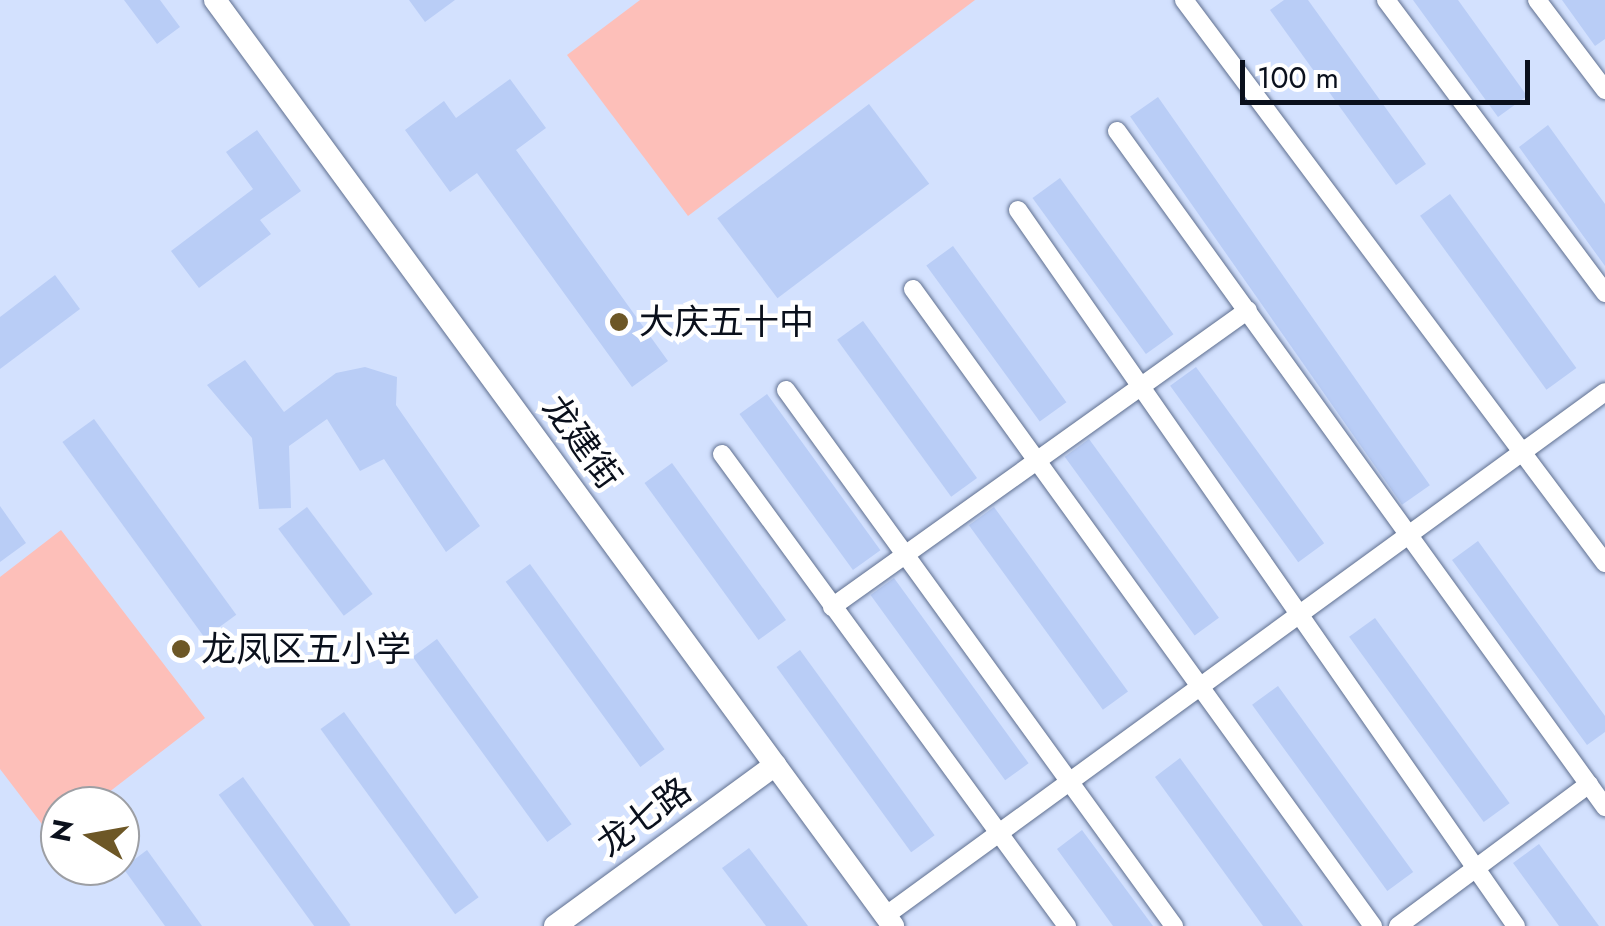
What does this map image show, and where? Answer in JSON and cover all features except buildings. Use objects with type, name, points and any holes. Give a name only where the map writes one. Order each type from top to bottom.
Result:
[{"type":"street","name":"龙建街","points":[[216,0],[889,921]]},
{"type":"street","points":[[1184,0],[1525,450],[1605,562]]},
{"type":"street","points":[[1386,0],[1605,293]]},
{"type":"street","points":[[1537,0],[1605,90]]},
{"type":"street","points":[[1117,131],[1605,807]]},
{"type":"street","points":[[1018,210],[1144,385],[1516,926]]},
{"type":"street","points":[[913,289],[1196,690],[1373,926]]},
{"type":"street","points":[[832,606],[1248,310]]},
{"type":"street","points":[[786,390],[1174,926]]},
{"type":"street","points":[[889,921],[997,834],[1605,392]]},
{"type":"street","points":[[722,454],[1066,926]]},
{"type":"street","name":"龙七路","points":[[554,926],[775,765]]},
{"type":"street","points":[[1398,926],[1589,784]]},
{"type":"shaded area","points":[[640,0],[975,0],[688,216],[567,55]]},
{"type":"shaded area","points":[[61,530],[205,718],[117,786],[40,786],[40,822],[0,769],[0,577]]},
{"type":"place","name":"大庆五十中","points":[[619,322]]},
{"type":"place","name":"龙凤区五小学","points":[[181,649]]}]
